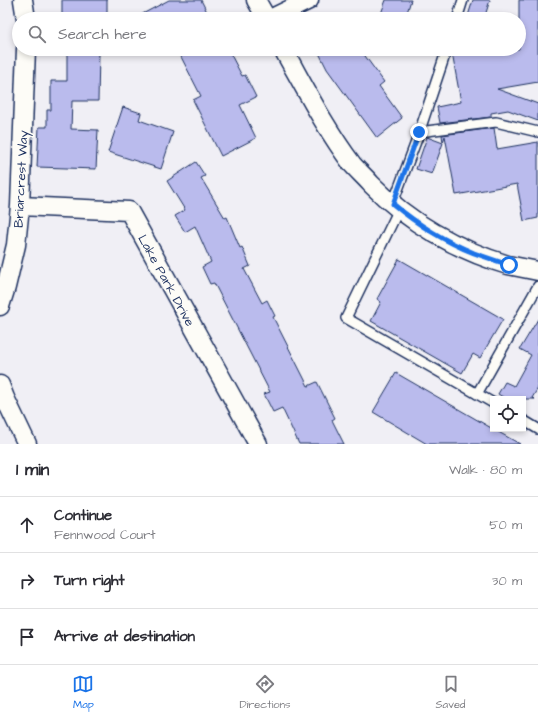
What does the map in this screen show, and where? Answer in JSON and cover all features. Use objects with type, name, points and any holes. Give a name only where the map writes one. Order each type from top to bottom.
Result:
[{"type":"street","points":[[23,0],[25,12]]},
{"type":"street","points":[[256,0],[263,12]]},
{"type":"street","points":[[284,12],[309,0]]},
{"type":"street","name":"Briarcrest Way","points":[[0,306],[16,244],[20,206],[26,56]]},
{"type":"street","points":[[287,56],[328,130],[353,165],[383,196],[412,219],[439,237],[474,253],[509,265],[538,271]]},
{"type":"street","name":"Lake Park Drive","points":[[20,206],[129,211],[258,444]]},
{"type":"street","points":[[0,385],[27,444]]},
{"type":"lane","points":[[459,12],[463,0]]},
{"type":"lane","points":[[445,56],[396,206],[346,318],[490,401]]},
{"type":"lane","points":[[419,132],[496,122],[538,132]]},
{"type":"lane","points":[[477,394],[538,286]]},
{"type":"lane","points":[[526,422],[538,429]]},
{"type":"building","points":[[62,0],[107,0],[107,12],[62,12]]},
{"type":"building","points":[[169,0],[201,0],[207,12],[146,12]]},
{"type":"building","points":[[386,0],[411,0],[407,12],[382,12]]},
{"type":"building","points":[[473,0],[490,0],[486,12],[469,12]]},
{"type":"building","points":[[519,0],[538,0],[538,82],[497,89],[538,104],[538,121],[508,110],[491,113],[491,117],[440,123],[437,107],[461,102],[453,56],[526,56],[526,12],[519,12]]},
{"type":"building","points":[[67,56],[99,56],[98,101],[72,101],[71,129],[98,130],[96,169],[37,167],[39,127],[47,127],[47,110],[51,110],[51,81],[67,81]]},
{"type":"building","points":[[181,56],[232,56],[242,76],[245,75],[256,97],[240,105],[256,138],[221,156],[193,100],[201,96]]},
{"type":"building","points":[[320,56],[365,56],[384,82],[379,86],[402,118],[377,138],[327,69]]},
{"type":"building","points":[[123,107],[141,113],[139,120],[173,132],[161,169],[108,152]]},
{"type":"building","points":[[494,128],[497,149],[538,142],[538,218],[524,221],[517,184],[456,195],[445,136],[443,142],[442,135]]},
{"type":"building","points":[[427,137],[443,143],[432,174],[416,169]]},
{"type":"building","points":[[196,162],[205,176],[201,178],[225,218],[227,217],[240,248],[242,247],[250,266],[244,269],[262,303],[267,300],[275,316],[273,317],[308,386],[317,382],[335,418],[332,420],[344,444],[299,444],[282,408],[273,412],[264,394],[270,392],[214,283],[210,284],[202,267],[211,262],[195,226],[185,232],[175,216],[185,210],[167,181]]},
{"type":"building","points":[[399,259],[503,319],[480,358],[473,354],[462,373],[371,321],[381,302],[377,299]]},
{"type":"building","points":[[538,319],[538,388],[532,398],[535,399],[526,399],[526,396],[501,396],[498,394],[505,382],[514,386],[531,355],[520,349]]},
{"type":"building","points":[[396,373],[490,427],[490,432],[498,432],[520,444],[427,444],[373,412]]},
{"type":"route","points":[[419,132],[393,204],[439,237],[474,253],[509,265]]}]
